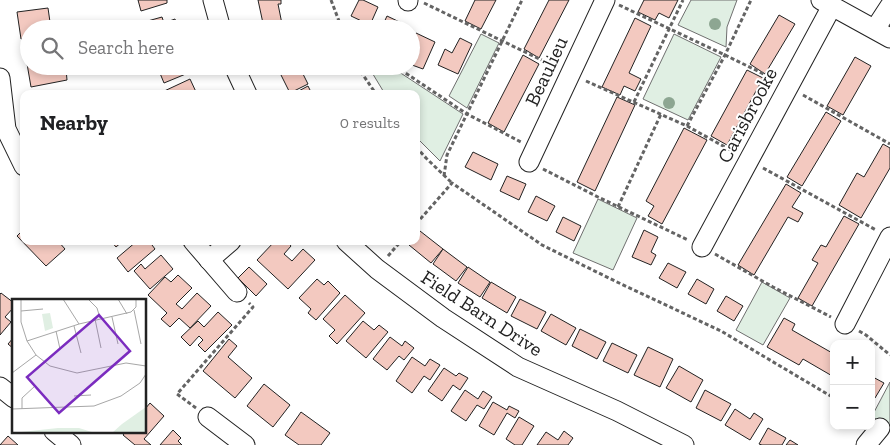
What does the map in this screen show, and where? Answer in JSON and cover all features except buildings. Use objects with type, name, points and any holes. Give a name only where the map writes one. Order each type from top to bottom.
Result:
[{"type":"street","points":[[213,0],[219,20]]},
{"type":"street","name":"Beaulieu","points":[[532,155],[570,74],[611,2]]},
{"type":"street","points":[[826,3],[882,34],[890,6]]},
{"type":"street","name":"Carisbrooke","points":[[702,247],[788,87],[826,3]]},
{"type":"street","points":[[238,75],[245,90]]},
{"type":"street","points":[[0,78],[6,129],[20,158]]},
{"type":"street","points":[[845,324],[886,235]]},
{"type":"street","points":[[196,245],[237,292]]},
{"type":"street","points":[[209,260],[226,245]]},
{"type":"street","name":"Field Barn Drive","points":[[350,245],[376,269],[435,312],[518,367],[617,411],[684,445]]},
{"type":"street","points":[[0,387],[12,396]]},
{"type":"street","points":[[208,417],[245,445]]},
{"type":"street","points":[[866,445],[880,428]]},
{"type":"street","points":[[55,432],[71,445]]},
{"type":"path","points":[[331,0],[339,20]]},
{"type":"path","points":[[411,0],[687,126],[886,235]]},
{"type":"path","points":[[444,176],[447,155],[522,0]]},
{"type":"path","points":[[634,102],[684,0]]},
{"type":"path","points":[[687,126],[725,55],[751,0]]},
{"type":"path","points":[[611,2],[725,55],[788,87],[890,144]]},
{"type":"path","points":[[363,75],[373,90]]},
{"type":"path","points":[[408,75],[532,155],[618,207],[702,247],[773,287],[866,335],[890,355]]},
{"type":"path","points":[[618,207],[661,114]]},
{"type":"path","points":[[420,151],[452,183],[542,245],[721,331],[830,396]]},
{"type":"path","points":[[420,219],[452,183]]},
{"type":"path","points":[[177,394],[253,307]]},
{"type":"green space","points":[[691,0],[737,0],[727,27],[726,47],[678,25]]},
{"type":"green space","points":[[481,34],[499,43],[467,108],[449,96]]},
{"type":"green space","points":[[674,34],[721,57],[688,120],[643,99]]},
{"type":"green space","points":[[373,75],[404,75],[463,114],[440,161],[420,141],[420,90],[383,90]]},
{"type":"green space","points":[[598,199],[637,218],[613,270],[573,253]]},
{"type":"green space","points":[[762,282],[790,298],[763,345],[736,330]]},
{"type":"green space","points":[[890,382],[889,430],[875,418],[875,410]]}]
